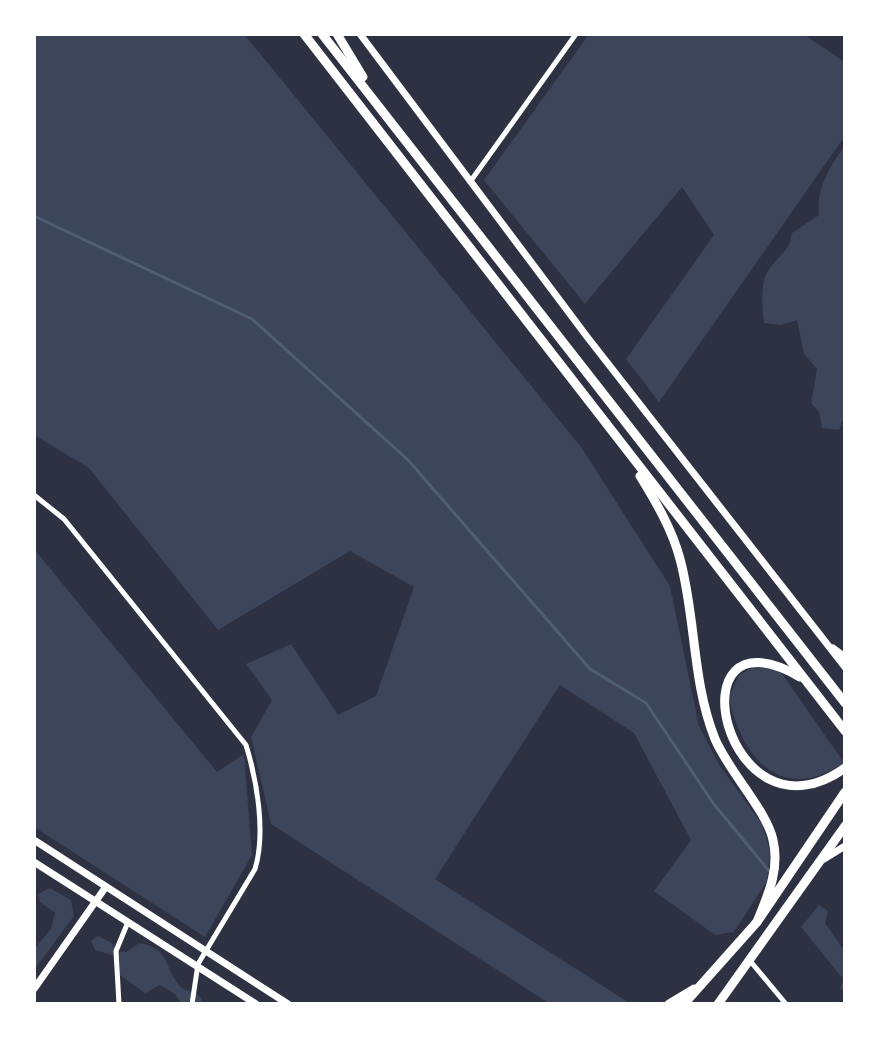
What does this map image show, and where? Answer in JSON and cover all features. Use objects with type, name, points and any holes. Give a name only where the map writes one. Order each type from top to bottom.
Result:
[{"type":"main road","points":[[304,34],[845,731]]},
{"type":"main road","points":[[322,34],[845,703]]},
{"type":"main road","points":[[337,34],[397,130]]},
{"type":"main road","points":[[613,433],[658,504],[681,560],[703,697],[716,740],[728,766],[771,831],[775,867],[757,922]]},
{"type":"main road","points":[[806,680],[773,662],[743,664],[731,674],[723,695],[736,744],[756,771],[786,785],[816,783],[845,768]]},
{"type":"main road","points":[[684,1004],[757,922],[845,792]]},
{"type":"main road","points":[[718,1004],[751,962],[845,826]]},
{"type":"main road","points":[[669,1004],[701,985]]},
{"type":"street","points":[[360,34],[470,182],[845,667]]},
{"type":"street","points":[[470,182],[576,34]]},
{"type":"street","points":[[34,495],[64,519],[246,745],[254,771],[260,854],[255,869],[197,966],[192,1004]]},
{"type":"street","points":[[828,645],[845,657]]},
{"type":"street","points":[[34,840],[105,888],[206,948],[288,1004]]},
{"type":"street","points":[[822,860],[845,846]]},
{"type":"street","points":[[34,862],[256,1004]]},
{"type":"street","points":[[34,989],[105,888]]},
{"type":"street","points":[[119,1004],[116,951],[128,922]]},
{"type":"street","points":[[751,962],[786,1004]]},
{"type":"shaded area","points":[[34,34],[244,34],[581,447],[670,586],[699,726],[720,766],[762,824],[770,851],[767,881],[734,932],[715,935],[654,891],[691,840],[634,733],[560,685],[435,879],[631,1004],[550,1004],[271,824],[251,737],[272,700],[246,664],[291,644],[338,715],[376,696],[414,587],[350,551],[218,630],[89,468],[34,435]]},
{"type":"shaded area","points":[[589,34],[803,34],[845,62],[845,136],[659,402],[626,359],[714,235],[682,187],[585,304],[484,180]]},
{"type":"shaded area","points":[[845,145],[845,415],[839,430],[822,428],[819,412],[811,403],[817,369],[804,354],[797,320],[781,325],[764,323],[762,296],[765,276],[786,250],[792,233],[819,215],[822,186]]},
{"type":"shaded area","points":[[34,549],[217,772],[244,754],[252,855],[205,937],[34,827]]},
{"type":"shaded area","points":[[755,666],[780,671],[845,764],[814,777],[793,779],[765,766],[754,755],[738,727],[729,697],[739,675]]},
{"type":"shaded area","points":[[50,888],[71,900],[74,916],[34,970],[34,949],[51,929],[55,913],[40,902],[38,894]]},
{"type":"shaded area","points":[[819,905],[828,911],[825,923],[845,952],[845,991],[840,989],[843,979],[801,927]]},
{"type":"shaded area","points":[[98,936],[112,943],[117,951],[126,952],[139,943],[156,949],[179,985],[199,996],[203,1004],[182,1004],[175,994],[160,985],[145,993],[120,975],[119,957],[95,950],[91,941]]},
{"type":"waterway","points":[[34,216],[252,319],[408,460],[590,669],[646,703],[713,803],[769,871]]}]
